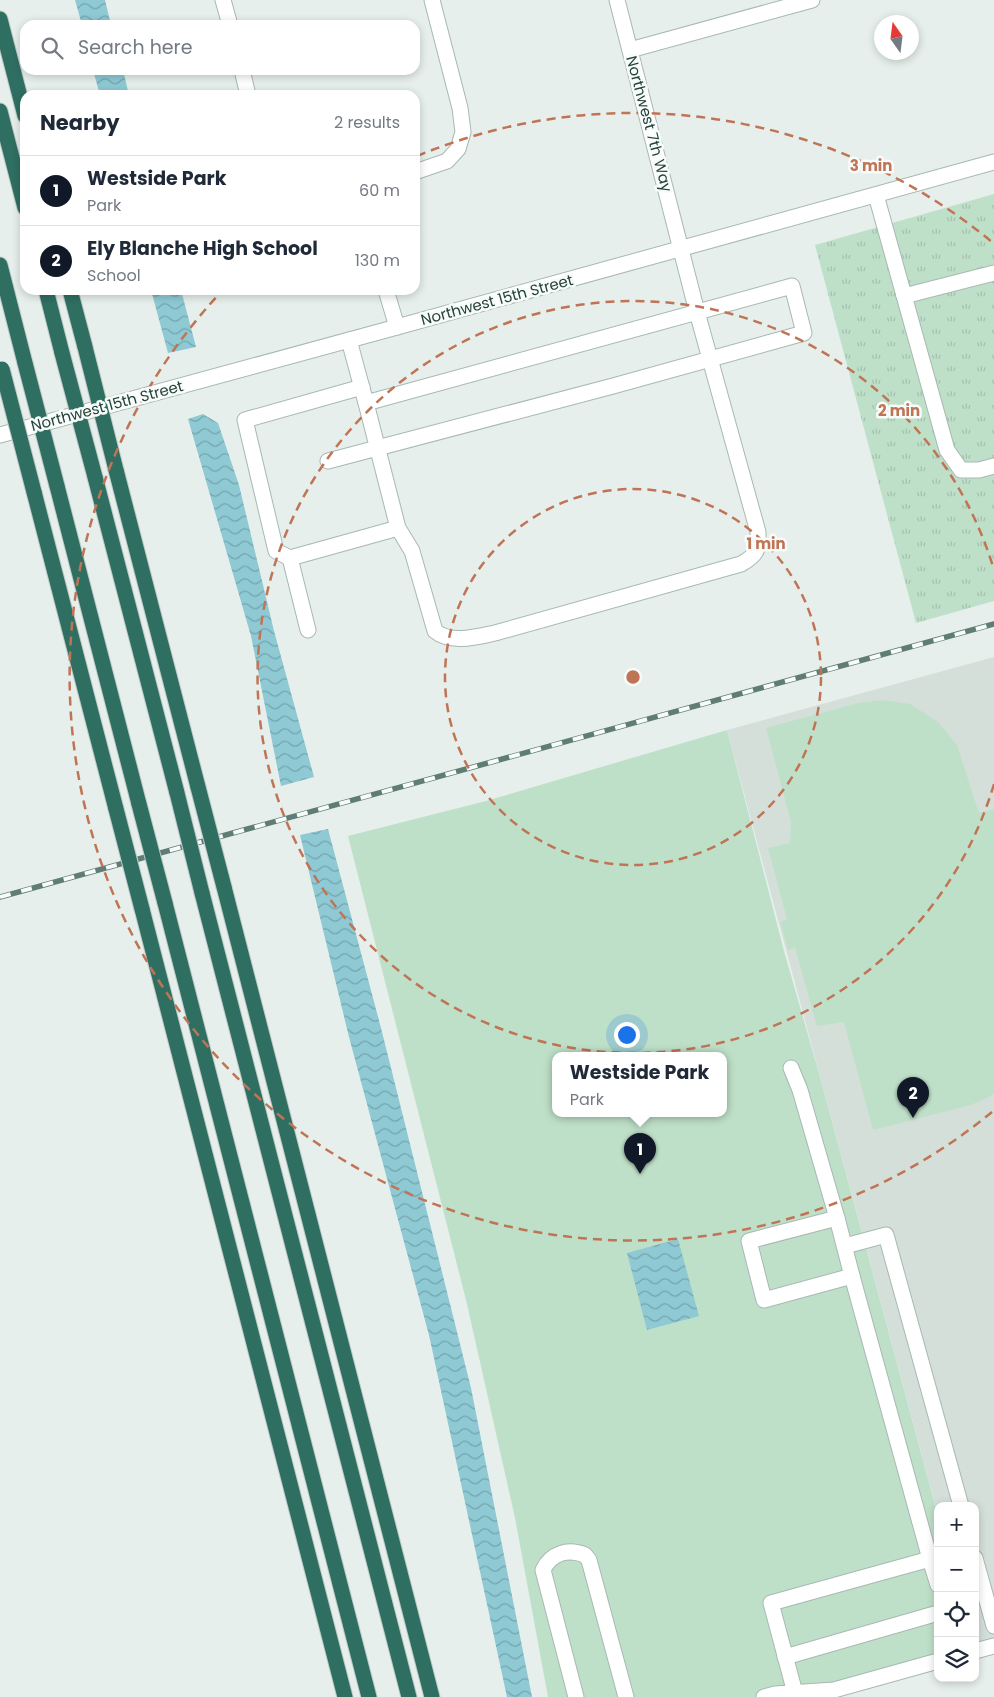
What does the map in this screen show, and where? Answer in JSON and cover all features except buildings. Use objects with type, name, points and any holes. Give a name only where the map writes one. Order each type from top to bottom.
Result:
[{"type":"highway","points":[[0,19],[20,97]]},
{"type":"highway","points":[[0,111],[20,189]]},
{"type":"highway","points":[[0,265],[369,1697]]},
{"type":"highway","points":[[47,295],[409,1697]]},
{"type":"highway","points":[[71,295],[432,1697]]},
{"type":"highway","points":[[1,364],[345,1697]]},
{"type":"street","points":[[223,0],[229,20]]},
{"type":"street","points":[[420,170],[447,161],[458,149],[463,132],[460,108],[432,0]]},
{"type":"street","name":"Northwest 7th Way","points":[[349,340],[398,528],[412,551],[435,631],[440,635],[451,639],[496,633],[742,564],[755,554],[758,545],[758,532],[697,312],[617,0]]},
{"type":"street","points":[[630,50],[812,0]]},
{"type":"street","points":[[243,75],[247,90]]},
{"type":"street","name":"Northwest 15th Street","points":[[0,435],[994,162]]},
{"type":"street","points":[[876,195],[947,450],[961,470],[979,470],[994,466]]},
{"type":"street","points":[[904,296],[994,273]]},
{"type":"street","points":[[328,461],[804,333],[792,286],[366,403]]},
{"type":"street","points":[[387,295],[397,327]]},
{"type":"street","points":[[362,388],[245,420],[276,550],[290,558],[398,528]]},
{"type":"street","points":[[290,558],[308,630]]},
{"type":"street","points":[[791,1068],[800,1090],[845,1246],[934,1572]]},
{"type":"street","points":[[837,1218],[749,1241],[764,1300],[852,1276]]},
{"type":"street","points":[[845,1246],[886,1235],[959,1502]]},
{"type":"street","points":[[576,1697],[543,1570],[547,1562],[554,1556],[570,1551],[585,1555],[589,1560],[626,1697]]},
{"type":"street","points":[[795,1693],[771,1603],[930,1559]]},
{"type":"street","points":[[979,1572],[994,1626]]},
{"type":"street","points":[[785,1657],[934,1614]]},
{"type":"street","points":[[979,1650],[994,1646]]},
{"type":"street","points":[[764,1697],[775,1694],[835,1693],[934,1662]]},
{"type":"shaded area","points":[[994,657],[994,1645],[979,1646],[979,1502],[935,1502],[727,730]]},
{"type":"green space","points":[[994,194],[994,601],[916,623],[815,245]]},
{"type":"green space","points":[[883,700],[910,704],[938,722],[957,745],[979,813],[994,809],[994,1093],[971,1105],[873,1130],[844,1022],[817,1026],[795,948],[788,950],[780,922],[787,919],[768,848],[790,843],[791,822],[766,728],[858,703]]},
{"type":"green space","points":[[727,730],[784,951],[819,1073],[934,1502],[934,1657],[828,1697],[548,1697],[515,1518],[467,1304],[348,836],[486,801]]},
{"type":"water","points":[[75,0],[105,0],[110,20],[81,20]]},
{"type":"water","points":[[94,75],[124,75],[128,90],[99,90]]},
{"type":"water","points":[[152,295],[182,295],[196,347],[168,353]]},
{"type":"water","points":[[203,414],[218,423],[239,485],[274,631],[314,777],[281,786],[251,636],[188,419]]},
{"type":"water","points":[[328,829],[381,1028],[471,1388],[532,1697],[507,1697],[429,1335],[349,1037],[300,835]]},
{"type":"water","points":[[678,1239],[699,1316],[647,1330],[627,1253]]},
{"type":"railway","points":[[0,897],[994,624]]},
{"type":"place","name":"Ely Blanche High School","points":[[913,1118]]},
{"type":"place","name":"Westside Park","points":[[640,1174]]}]
